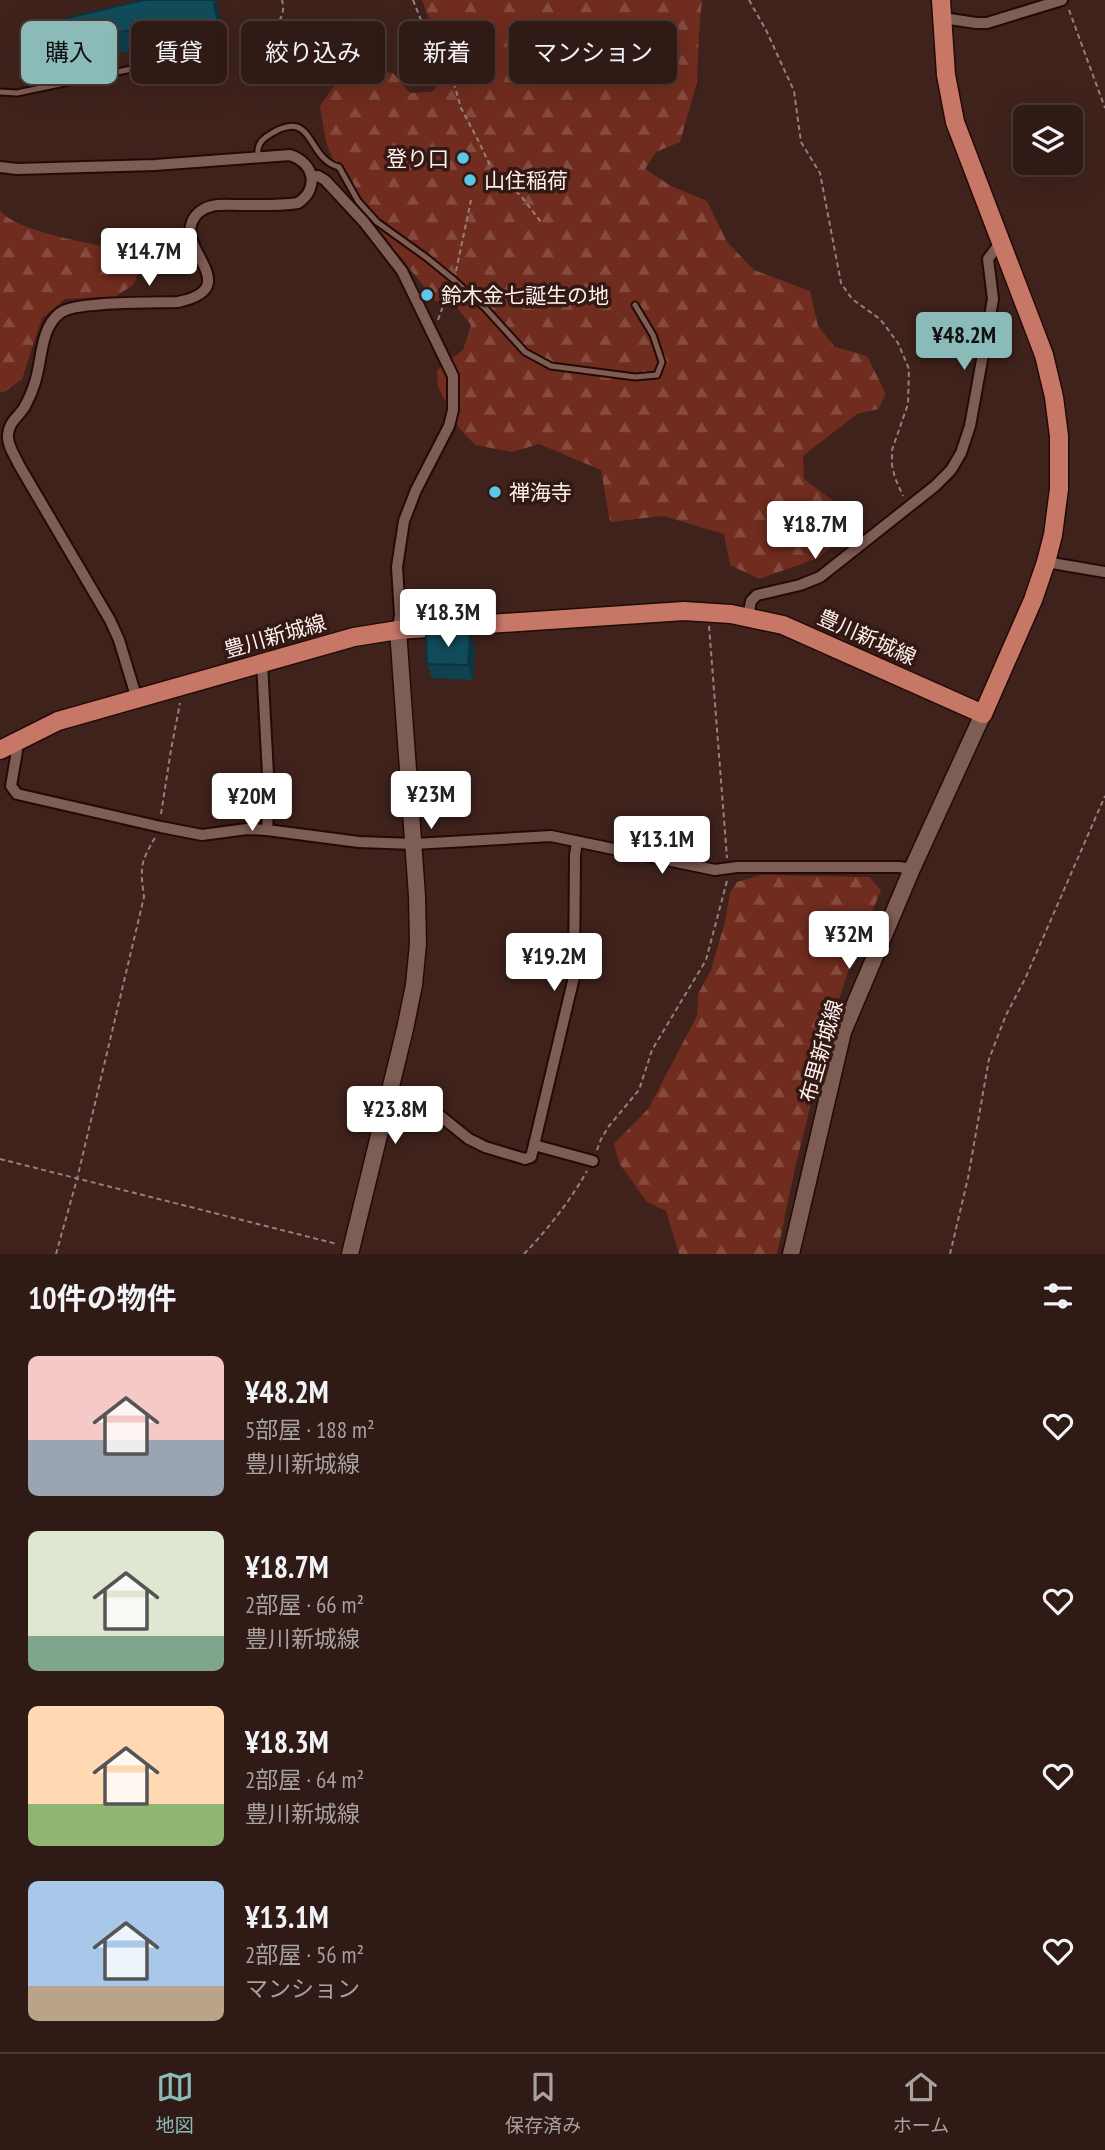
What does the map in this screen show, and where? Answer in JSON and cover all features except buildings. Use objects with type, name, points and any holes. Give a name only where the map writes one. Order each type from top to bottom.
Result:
[{"type":"main road","points":[[942,9],[946,75],[955,122],[1044,355],[1054,397],[1059,436],[1059,489],[1053,535],[1046,562],[1033,600],[983,714]]},
{"type":"main road","name":"豊川新城線","points":[[5,746],[58,721],[354,637],[398,630],[709,611],[748,616],[783,625],[983,714]]},
{"type":"street","points":[[942,9],[976,23],[987,23],[1064,0]]},
{"type":"street","points":[[0,167],[17,169],[155,165],[290,155],[301,159],[312,177],[306,198],[298,203],[212,206],[195,215],[190,225],[190,236],[207,270],[208,279],[206,287],[192,299],[178,303],[76,306],[60,313],[44,338],[41,366],[34,388],[23,409],[12,421],[8,432],[8,441],[19,465],[110,620],[138,699]]},
{"type":"street","points":[[312,177],[318,176],[325,180],[388,250],[402,271],[453,376],[453,410],[449,426],[416,490],[404,521],[397,567],[400,615],[398,630],[414,844],[418,944],[414,985],[405,1029],[350,1251]]},
{"type":"street","points":[[748,616],[751,601],[757,595],[800,585],[820,577],[843,561],[951,470],[961,453],[970,426],[993,299],[988,259],[1000,243]]},
{"type":"street","points":[[1046,562],[1105,572]]},
{"type":"street","points":[[262,663],[269,793],[267,830]]},
{"type":"street","name":"布里新城線","points":[[791,1254],[843,1032],[912,869],[983,714]]},
{"type":"street","points":[[5,746],[17,751],[11,786],[17,794],[202,835],[247,829],[359,842],[414,844],[551,836],[715,870],[737,867],[912,869]]},
{"type":"street","points":[[387,1101],[439,1115],[469,1139],[485,1147],[525,1159],[531,1157],[574,977],[577,842]]},
{"type":"street","points":[[534,1145],[593,1161]]},
{"type":"lane","points":[[0,83],[2,92],[17,93],[131,68]]},
{"type":"lane","points":[[258,156],[257,149],[264,138],[285,127],[303,129],[310,136],[317,153],[331,165],[339,167],[358,201],[377,222],[454,280],[486,309],[525,352],[551,366],[635,377],[657,374],[662,362],[653,335],[635,305]]},
{"type":"path","points":[[279,21],[283,16],[282,0]]},
{"type":"path","points":[[413,0],[436,57],[451,73],[461,108],[492,170],[521,196],[541,222]]},
{"type":"path","points":[[749,0],[794,91],[801,142],[820,173],[841,283],[852,299],[880,319],[898,343],[909,369],[908,404],[892,450],[895,478],[908,506]]},
{"type":"path","points":[[1064,0],[1105,108]]},
{"type":"path","points":[[432,334],[454,280],[471,200]]},
{"type":"path","points":[[524,1254],[568,1201],[593,1161],[601,1139],[639,1090],[652,1050],[706,960],[728,878],[709,611]]},
{"type":"path","points":[[55,1254],[77,1179],[145,897],[141,869],[144,857],[161,827],[162,801],[183,686]]},
{"type":"path","points":[[950,1254],[968,1178],[989,1059],[1006,1015],[1025,979],[1105,796]]},
{"type":"path","points":[[0,1159],[350,1251]]},
{"type":"green space","points":[[422,0],[702,0],[697,82],[680,142],[656,152],[645,169],[671,186],[707,201],[727,242],[754,270],[810,291],[818,326],[835,347],[867,356],[886,394],[878,409],[857,414],[803,456],[804,479],[840,506],[847,534],[818,558],[759,579],[730,565],[724,534],[663,516],[610,522],[601,470],[539,444],[512,452],[475,445],[459,428],[438,387],[437,370],[463,350],[471,325],[454,304],[435,301],[342,182],[326,142],[320,106],[335,84],[385,84],[385,72],[393,73],[399,84],[402,84],[410,93],[432,92],[438,84],[495,84],[495,21],[430,21]]},
{"type":"green space","points":[[0,211],[10,219],[43,232],[133,252],[142,262],[133,285],[116,296],[65,299],[42,318],[22,379],[4,392],[0,392]]},
{"type":"green space","points":[[761,875],[869,877],[881,890],[851,963],[831,1023],[777,1254],[679,1254],[666,1211],[647,1202],[619,1163],[614,1144],[648,1109],[697,1016],[698,994],[711,970],[725,922],[730,892],[737,882]]},
{"type":"place","name":"登り口","points":[[463,158]]},
{"type":"place","name":"山住稲荷","points":[[470,180]]},
{"type":"place","name":"鈴木金七誕生の地","points":[[427,295]]},
{"type":"place","name":"禅海寺","points":[[495,492]]}]
